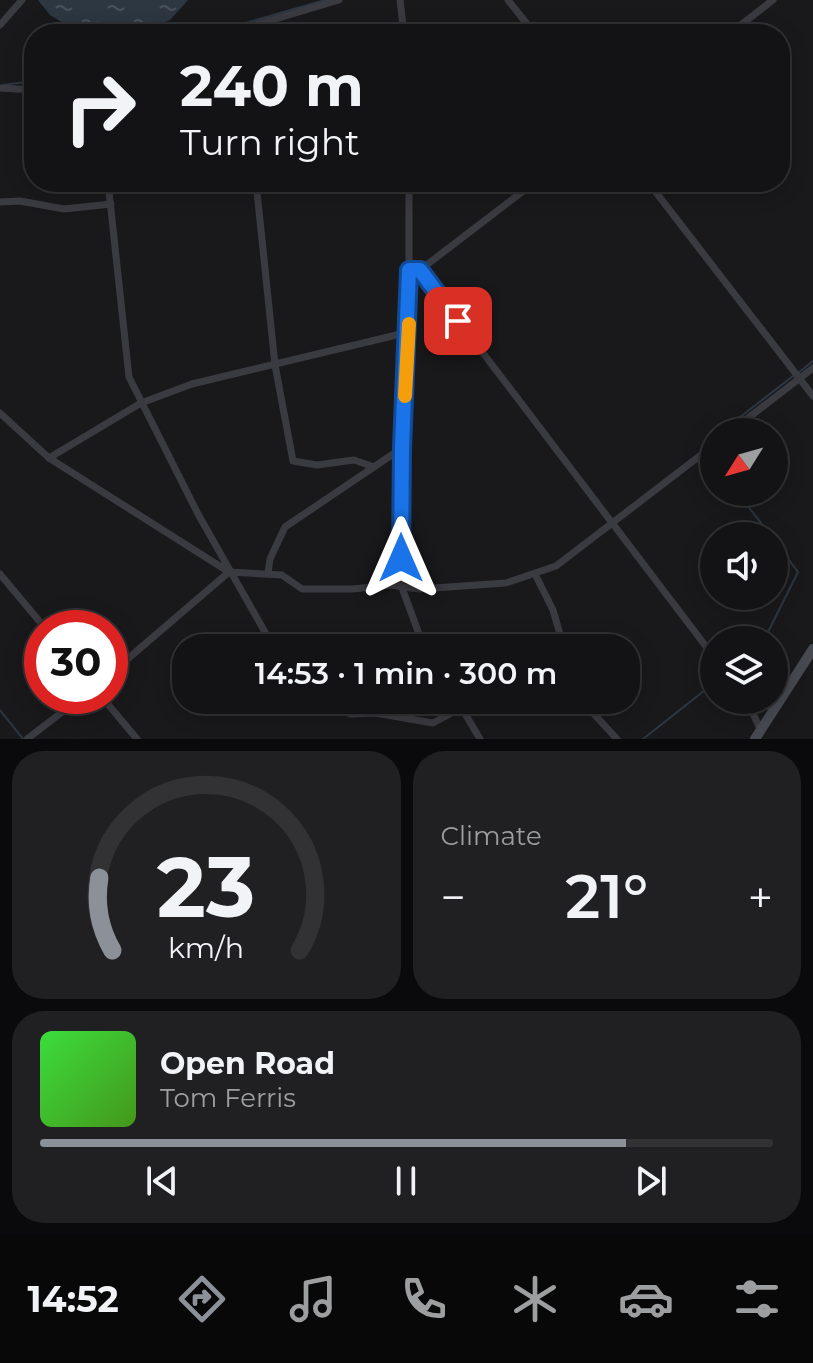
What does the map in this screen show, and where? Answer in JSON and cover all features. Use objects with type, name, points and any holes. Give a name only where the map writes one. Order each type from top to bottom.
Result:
[{"type":"main road","points":[[757,734],[813,649]]},
{"type":"street","points":[[0,25],[22,0]]},
{"type":"street","points":[[259,24],[339,0]]},
{"type":"street","points":[[400,0],[403,24]]},
{"type":"street","points":[[508,0],[527,24]]},
{"type":"street","points":[[742,24],[773,0]]},
{"type":"street","points":[[0,88],[24,89]]},
{"type":"street","points":[[109,192],[129,377],[229,572],[266,634]]},
{"type":"street","points":[[257,192],[275,365],[293,461],[317,465],[354,460],[374,467]]},
{"type":"street","points":[[409,192],[409,332],[402,448],[401,585],[419,634]]},
{"type":"street","points":[[409,270],[420,270],[522,192]]},
{"type":"street","points":[[656,192],[813,396]]},
{"type":"street","points":[[0,202],[20,201],[64,209],[111,204]]},
{"type":"street","points":[[420,270],[700,639]]},
{"type":"street","points":[[49,458],[141,403],[192,384],[409,332]]},
{"type":"street","points":[[748,418],[813,368]]},
{"type":"street","points":[[0,413],[49,458],[229,572],[268,573],[291,579],[302,589],[401,585],[419,589],[506,583],[535,574],[556,566],[700,456]]},
{"type":"street","points":[[268,573],[270,559],[285,527],[402,448]]},
{"type":"street","points":[[128,659],[229,572]]},
{"type":"street","points":[[0,574],[30,610]]},
{"type":"street","points":[[535,574],[553,610],[560,634]]},
{"type":"street","points":[[27,739],[60,714]]},
{"type":"street","points":[[116,714],[137,739]]},
{"type":"street","points":[[381,714],[433,723],[445,714]]},
{"type":"street","points":[[465,714],[480,739]]},
{"type":"street","points":[[594,714],[617,739]]},
{"type":"street","points":[[751,714],[757,734]]},
{"type":"water","points":[[38,0],[188,0],[170,20],[159,24],[65,24],[50,15]]},
{"type":"waterway","points":[[242,24],[325,0]]},
{"type":"waterway","points":[[3,85],[24,82]]},
{"type":"waterway","points":[[798,373],[813,361]]},
{"type":"waterway","points":[[739,418],[793,376]]},
{"type":"waterway","points":[[748,506],[760,522]]},
{"type":"waterway","points":[[788,559],[798,572],[788,592]]},
{"type":"waterway","points":[[771,626],[779,610]]},
{"type":"waterway","points":[[643,739],[700,694]]},
{"type":"waterway","points":[[0,710],[23,739]]},
{"type":"slow traffic","points":[[405,396],[409,324]]},
{"type":"route","points":[[401,558],[409,270],[420,270],[458,321]]}]
